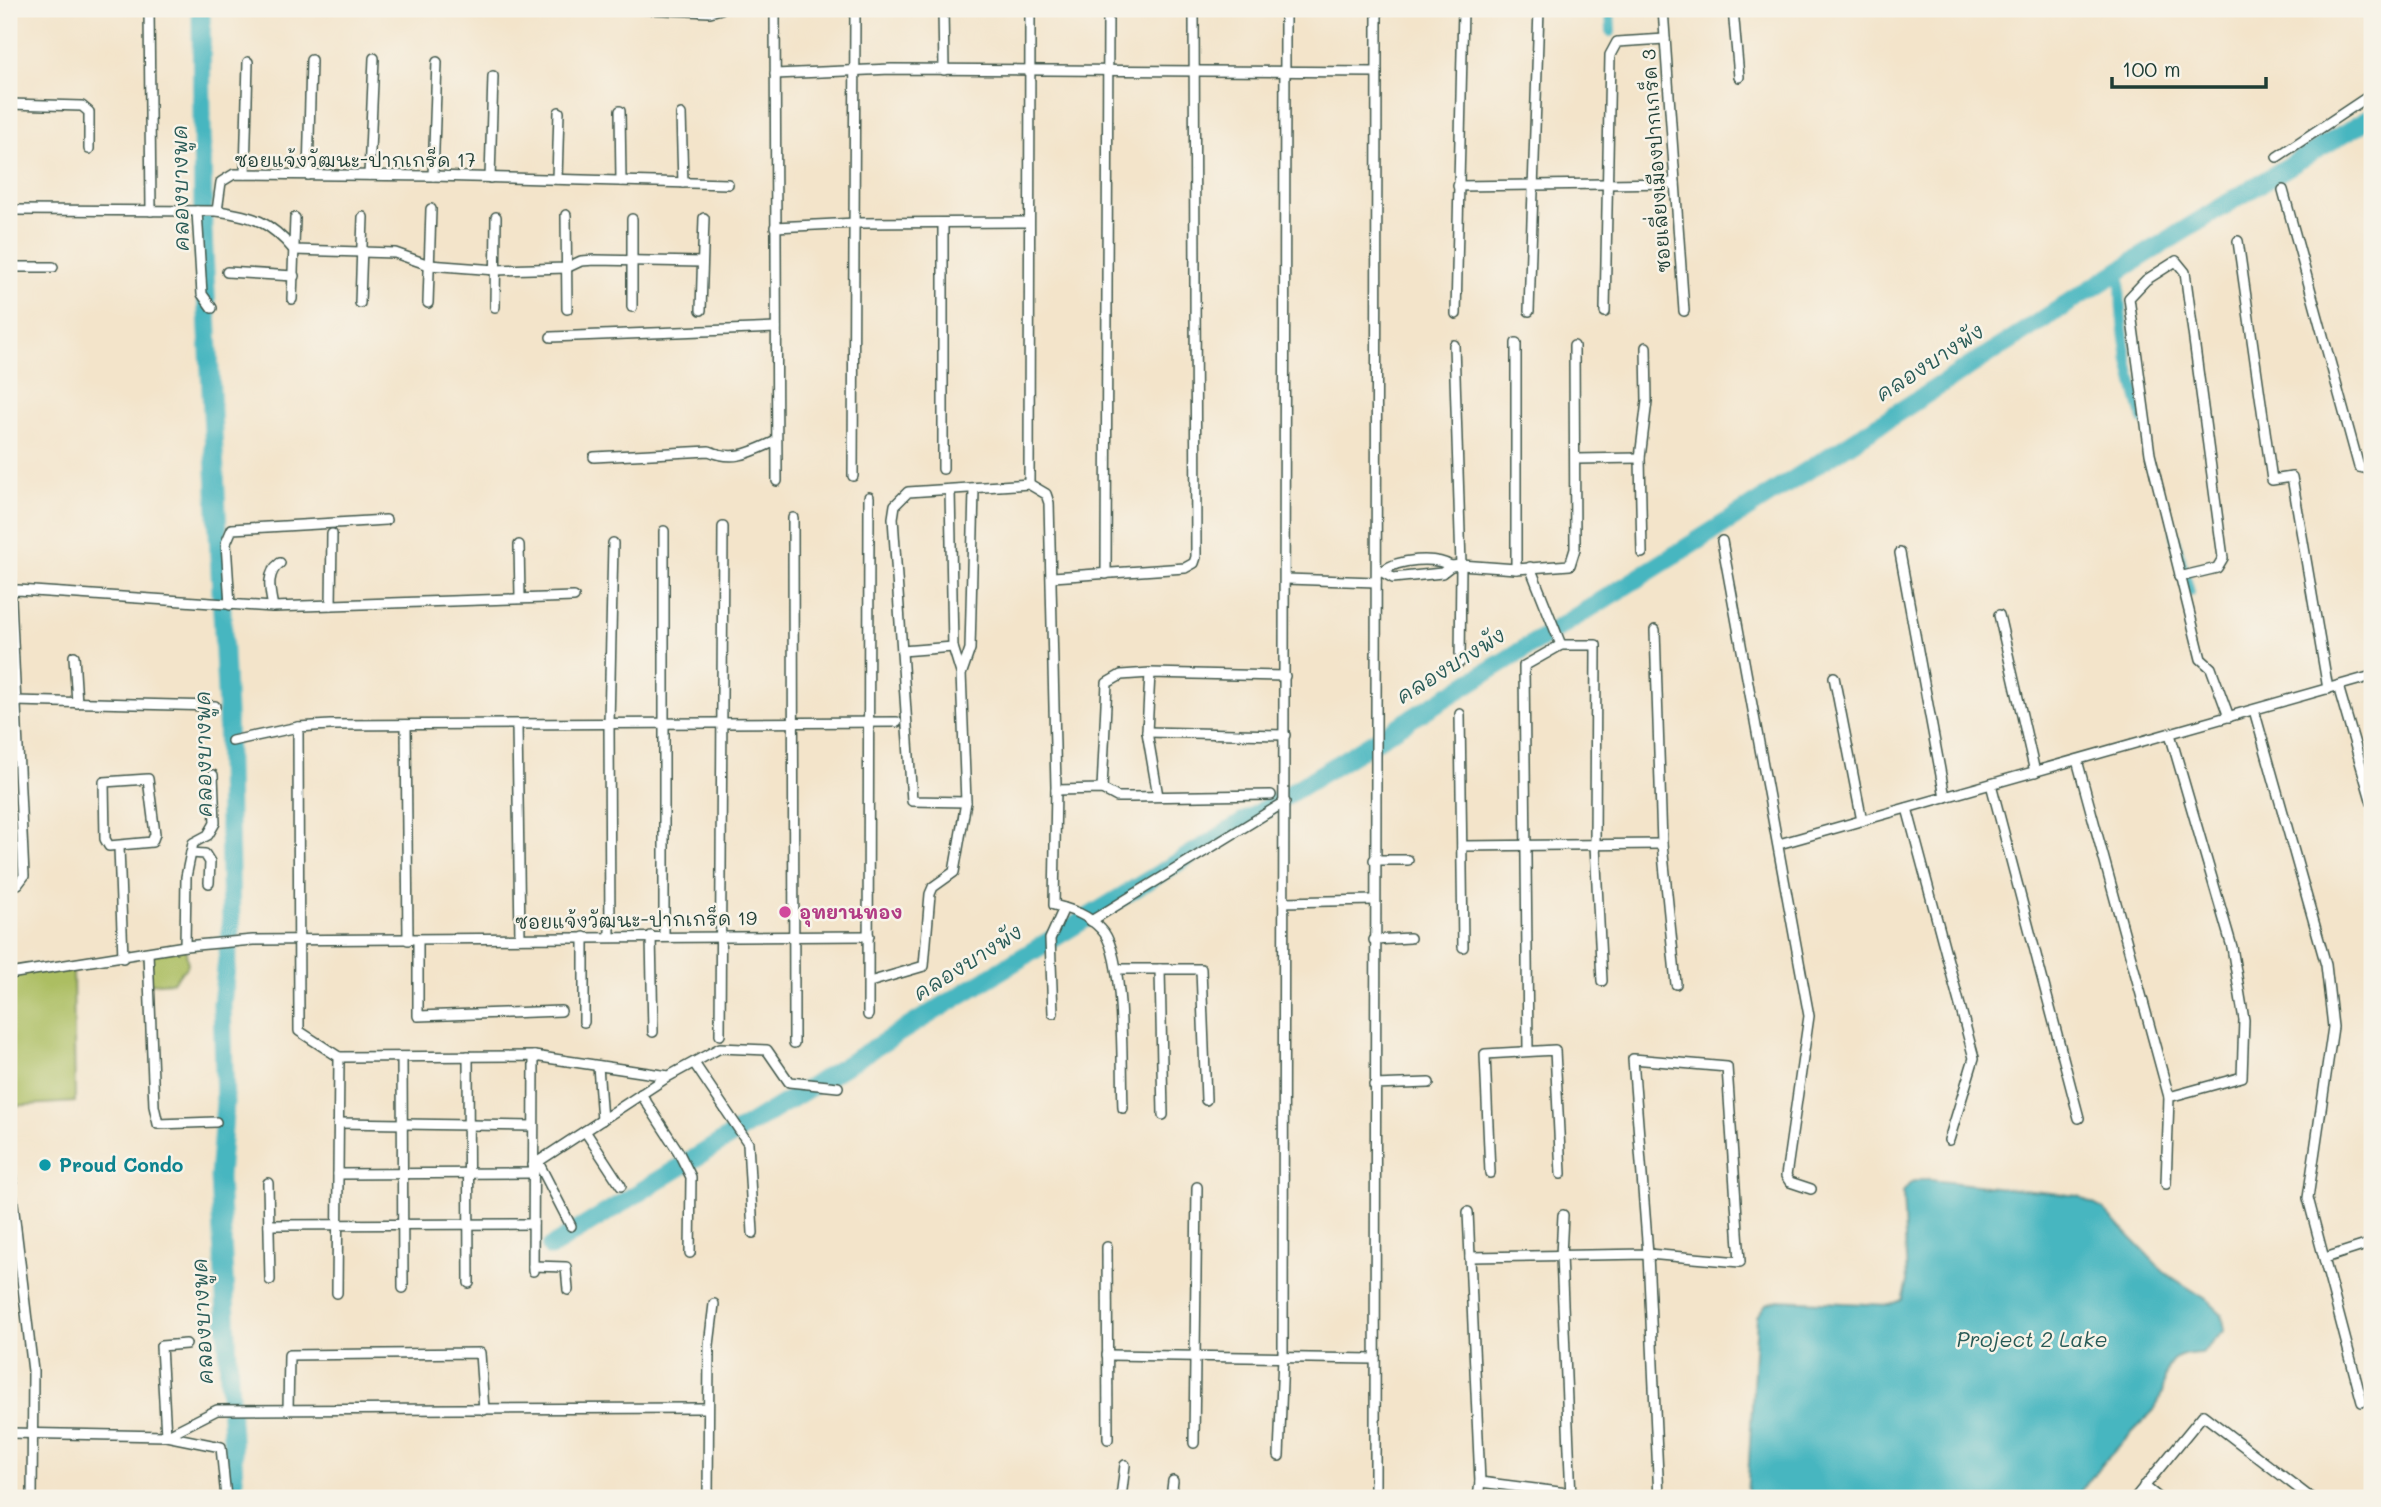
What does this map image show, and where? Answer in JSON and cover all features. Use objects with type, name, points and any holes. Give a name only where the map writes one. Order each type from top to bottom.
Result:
[{"type":"street","points":[[149,9],[150,211]]},
{"type":"street","points":[[642,9],[710,12],[721,9]]},
{"type":"street","points":[[775,9],[777,481]]},
{"type":"street","points":[[853,475],[855,9]]},
{"type":"street","points":[[943,9],[944,69]]},
{"type":"street","points":[[1029,484],[1030,9]]},
{"type":"street","points":[[1106,574],[1108,9]]},
{"type":"street","points":[[1053,577],[1185,568],[1194,563],[1196,557],[1194,9]]},
{"type":"street","points":[[1279,1456],[1283,1357],[1285,9]]},
{"type":"street","points":[[1375,1498],[1374,860],[1376,582],[1380,570],[1377,9]]},
{"type":"street","points":[[1456,314],[1463,9]]},
{"type":"street","points":[[1529,311],[1539,9]]},
{"type":"street","name":"ซอยเลี่ยงเมืองปากเกร็ด 3","points":[[1662,9],[1684,311]]},
{"type":"street","points":[[1733,9],[1739,77]]},
{"type":"street","points":[[1605,312],[1606,183],[1612,46],[1617,42],[1665,39]]},
{"type":"street","points":[[369,175],[374,58]]},
{"type":"street","points":[[308,175],[311,60]]},
{"type":"street","points":[[245,174],[248,62]]},
{"type":"street","points":[[433,176],[436,62]]},
{"type":"street","points":[[775,74],[855,69],[1377,72]]},
{"type":"street","points":[[490,178],[493,76]]},
{"type":"street","points":[[2277,158],[2372,94]]},
{"type":"street","points":[[9,104],[82,106],[89,112],[89,149]]},
{"type":"street","points":[[620,111],[621,181]]},
{"type":"street","points":[[556,179],[559,112]]},
{"type":"street","points":[[681,114],[682,183]]},
{"type":"street","name":"ซอยแจ้งวัฒนะ-ปากเกร็ด 17","points":[[205,211],[221,182],[234,174],[728,184]]},
{"type":"street","points":[[1458,186],[1675,183]]},
{"type":"street","points":[[2283,190],[2359,467],[2372,470]]},
{"type":"street","points":[[428,303],[430,209]]},
{"type":"street","points":[[9,210],[205,211],[248,215],[276,229],[295,250],[395,253],[429,265],[496,270],[566,268],[581,261],[632,259],[702,262]]},
{"type":"street","points":[[205,211],[202,294],[212,308]]},
{"type":"street","points":[[566,215],[567,309]]},
{"type":"street","points":[[360,303],[363,217]]},
{"type":"street","points":[[495,307],[496,217]]},
{"type":"street","points":[[292,299],[295,218]]},
{"type":"street","points":[[701,310],[704,218]]},
{"type":"street","points":[[632,219],[632,307]]},
{"type":"street","points":[[775,227],[856,223],[1029,222]]},
{"type":"street","points":[[943,223],[943,469]]},
{"type":"street","points":[[2238,241],[2272,480],[2292,477],[2333,687],[2372,803]]},
{"type":"street","points":[[2179,577],[2217,568],[2223,558],[2185,272],[2176,261],[2146,280],[2129,298],[2150,454],[2179,577],[2201,659],[2211,668],[2229,717]]},
{"type":"street","points":[[9,267],[53,267]]},
{"type":"street","points":[[227,272],[294,276]]},
{"type":"street","points":[[551,337],[776,328]]},
{"type":"street","points":[[1516,343],[1516,569]]},
{"type":"street","points":[[1454,345],[1456,566],[1460,663]]},
{"type":"street","points":[[1380,570],[1393,578],[1441,573],[1456,566],[1516,569],[1570,565],[1575,557],[1574,346]]},
{"type":"street","points":[[1642,553],[1640,458],[1647,401],[1646,347]]},
{"type":"street","points":[[594,457],[709,451],[725,457],[740,457],[776,441]]},
{"type":"street","points":[[1576,459],[1640,458]]},
{"type":"street","points":[[966,802],[912,801],[893,518],[895,505],[908,492],[974,490],[1029,484],[1046,494],[1049,503],[1053,577],[1056,790],[1054,905],[1083,913],[1104,930],[1118,969],[1123,1108]]},
{"type":"street","points":[[873,981],[924,966],[930,894],[933,887],[954,872],[966,802],[961,673],[953,647],[950,490]]},
{"type":"street","points":[[961,673],[970,649],[974,490]]},
{"type":"street","points":[[868,1016],[869,497]]},
{"type":"street","points":[[793,518],[794,1043]]},
{"type":"street","points":[[223,604],[226,543],[232,529],[386,520]]},
{"type":"street","points":[[720,1035],[723,527]]},
{"type":"street","points":[[664,531],[664,936]]},
{"type":"street","points":[[331,605],[332,534]]},
{"type":"street","points":[[1722,541],[1809,1016],[1786,1176],[1790,1182],[1811,1189]]},
{"type":"street","points":[[610,936],[609,724],[613,543]]},
{"type":"street","points":[[519,545],[520,597]]},
{"type":"street","points":[[1900,553],[1945,797]]},
{"type":"street","points":[[9,556],[24,876],[18,884],[9,886]]},
{"type":"street","points":[[273,607],[270,579],[272,571],[280,563]]},
{"type":"street","points":[[1530,567],[1561,645]]},
{"type":"street","points":[[1286,579],[1376,582]]},
{"type":"street","points":[[11,592],[18,590],[273,607],[574,597]]},
{"type":"street","points":[[1999,615],[2035,772]]},
{"type":"street","points":[[1655,630],[1662,844],[1675,984]]},
{"type":"street","points":[[1528,1050],[1524,666],[1561,645],[1596,645],[1595,845],[1602,981]]},
{"type":"street","points":[[902,651],[953,647]]},
{"type":"street","points":[[74,656],[77,703]]},
{"type":"street","points":[[1101,789],[1107,683],[1121,675],[1150,673],[1285,676]]},
{"type":"street","points":[[1150,673],[1147,733],[1158,796]]},
{"type":"street","points":[[1779,844],[2372,676]]},
{"type":"street","points":[[1834,677],[1862,821]]},
{"type":"street","points":[[15,701],[215,706]]},
{"type":"street","points":[[2254,710],[2326,965],[2333,1027],[2308,1198],[2362,1402]]},
{"type":"street","points":[[1460,714],[1463,947]]},
{"type":"street","points":[[232,741],[298,727],[897,722]]},
{"type":"street","points":[[517,725],[520,938]]},
{"type":"street","points":[[406,726],[418,1016],[561,1011]]},
{"type":"street","points":[[298,727],[299,1031],[339,1057],[534,1056],[668,1076]]},
{"type":"street","points":[[1147,733],[1285,735]]},
{"type":"street","points":[[2168,1097],[2242,1077],[2244,1020],[2232,947],[2170,734]]},
{"type":"street","points":[[2077,760],[2168,1097],[2166,1184]]},
{"type":"street","points":[[185,946],[183,914],[193,843],[208,835],[215,823],[213,775]]},
{"type":"street","points":[[148,779],[154,839],[145,845],[118,847],[109,846],[106,842],[104,782],[148,779]]},
{"type":"street","points":[[1991,784],[2079,1118]]},
{"type":"street","points":[[1056,790],[1101,789],[1117,797],[1271,795]]},
{"type":"street","points":[[1091,920],[1285,802]]},
{"type":"street","points":[[1907,808],[1974,1058],[1949,1140]]},
{"type":"street","points":[[1462,846],[1662,844]]},
{"type":"street","points":[[118,847],[122,958]]},
{"type":"street","points":[[191,853],[205,854],[210,862],[209,883]]},
{"type":"street","points":[[1374,860],[1408,860]]},
{"type":"street","points":[[1284,902],[1374,900]]},
{"type":"street","points":[[1053,1013],[1050,942],[1064,908]]},
{"type":"street","points":[[651,936],[653,1032]]},
{"type":"street","name":"ซอยแจ้งวัฒนะ-ปากเกร็ด 19","points":[[9,974],[185,946],[253,940],[869,936]]},
{"type":"street","points":[[584,937],[584,1022]]},
{"type":"street","points":[[1374,940],[1410,938]]},
{"type":"street","points":[[148,953],[154,1036],[154,1106],[158,1124],[216,1122]]},
{"type":"street","points":[[1118,969],[1201,969],[1206,1100]]},
{"type":"street","points":[[1160,969],[1163,1115]]},
{"type":"street","points":[[338,1174],[468,1174],[535,1167],[668,1076],[720,1048],[766,1050],[789,1082],[838,1087]]},
{"type":"street","points":[[1490,1173],[1485,1054],[1555,1050],[1561,1174]]},
{"type":"street","points":[[468,1056],[469,1283]]},
{"type":"street","points":[[534,1056],[533,1269],[566,1267],[568,1290]]},
{"type":"street","points":[[337,1293],[339,1057]]},
{"type":"street","points":[[402,1057],[403,1288]]},
{"type":"street","points":[[1470,1257],[1648,1254],[1740,1262],[1727,1067],[1633,1059],[1648,1254],[1659,1498]]},
{"type":"street","points":[[694,1063],[748,1143],[753,1233]]},
{"type":"street","points":[[598,1066],[602,1120]]},
{"type":"street","points":[[1374,1085],[1429,1083]]},
{"type":"street","points":[[641,1094],[678,1150],[691,1177],[690,1253]]},
{"type":"street","points":[[9,1120],[12,1195],[33,1371],[32,1498]]},
{"type":"street","points":[[338,1123],[533,1126]]},
{"type":"street","points":[[585,1131],[621,1186]]},
{"type":"street","points":[[535,1167],[571,1226]]},
{"type":"street","points":[[268,1183],[270,1280]]},
{"type":"street","points":[[1194,1443],[1197,1187]]},
{"type":"street","points":[[1468,1212],[1480,1482],[1478,1498]]},
{"type":"street","points":[[1563,1216],[1561,1256],[1571,1496]]},
{"type":"street","points":[[269,1225],[533,1224]]},
{"type":"street","points":[[2325,1258],[2372,1243]]},
{"type":"street","points":[[1107,1247],[1108,1439]]},
{"type":"street","points":[[9,1259],[21,1258]]},
{"type":"street","points":[[708,1498],[708,1408],[714,1304]]},
{"type":"street","points":[[166,1436],[161,1346],[186,1344]]},
{"type":"street","points":[[288,1410],[289,1355],[480,1353],[484,1410]]},
{"type":"street","points":[[1107,1355],[1374,1359]]},
{"type":"street","points":[[166,1436],[217,1410],[708,1408]]},
{"type":"street","points":[[2135,1498],[2203,1415],[2311,1498]]},
{"type":"street","points":[[9,1433],[33,1436],[166,1436],[221,1447],[226,1498]]},
{"type":"street","points":[[1121,1498],[1125,1465]]},
{"type":"street","points":[[1171,1498],[1173,1480]]},
{"type":"street","points":[[1480,1482],[1571,1496],[1607,1498]]},
{"type":"street","points":[[2144,1486],[2159,1498]]},
{"type":"green space","points":[[185,946],[188,965],[173,982],[146,984],[145,952]]},
{"type":"green space","points":[[73,968],[75,1102],[11,1106],[9,970]]},
{"type":"water","name":"Project 2 Lake","points":[[1921,1179],[2079,1196],[2103,1209],[2164,1272],[2206,1299],[2222,1314],[2225,1330],[2202,1353],[2186,1354],[2170,1363],[2160,1399],[2154,1410],[2100,1466],[2076,1498],[1747,1498],[1757,1316],[1766,1304],[1778,1300],[1889,1305],[1902,1300],[1907,1282],[1903,1192],[1911,1182]]},
{"type":"waterway","name":"คลองบางพูด","points":[[201,9],[203,231],[227,712],[231,925],[222,1004],[225,1103],[219,1177],[235,1498]]},
{"type":"waterway","points":[[1610,9],[1611,32]]},
{"type":"waterway","name":"คลองบางพัง","points":[[551,1247],[1531,645],[2194,224],[2372,117]]},
{"type":"waterway","points":[[2121,270],[2125,346],[2143,421]]},
{"type":"waterway","points":[[2174,534],[2190,592]]},
{"type":"place","name":"อุทยานทอง","points":[[785,912]]},
{"type":"place","name":"Proud Condo","points":[[45,1165]]}]
